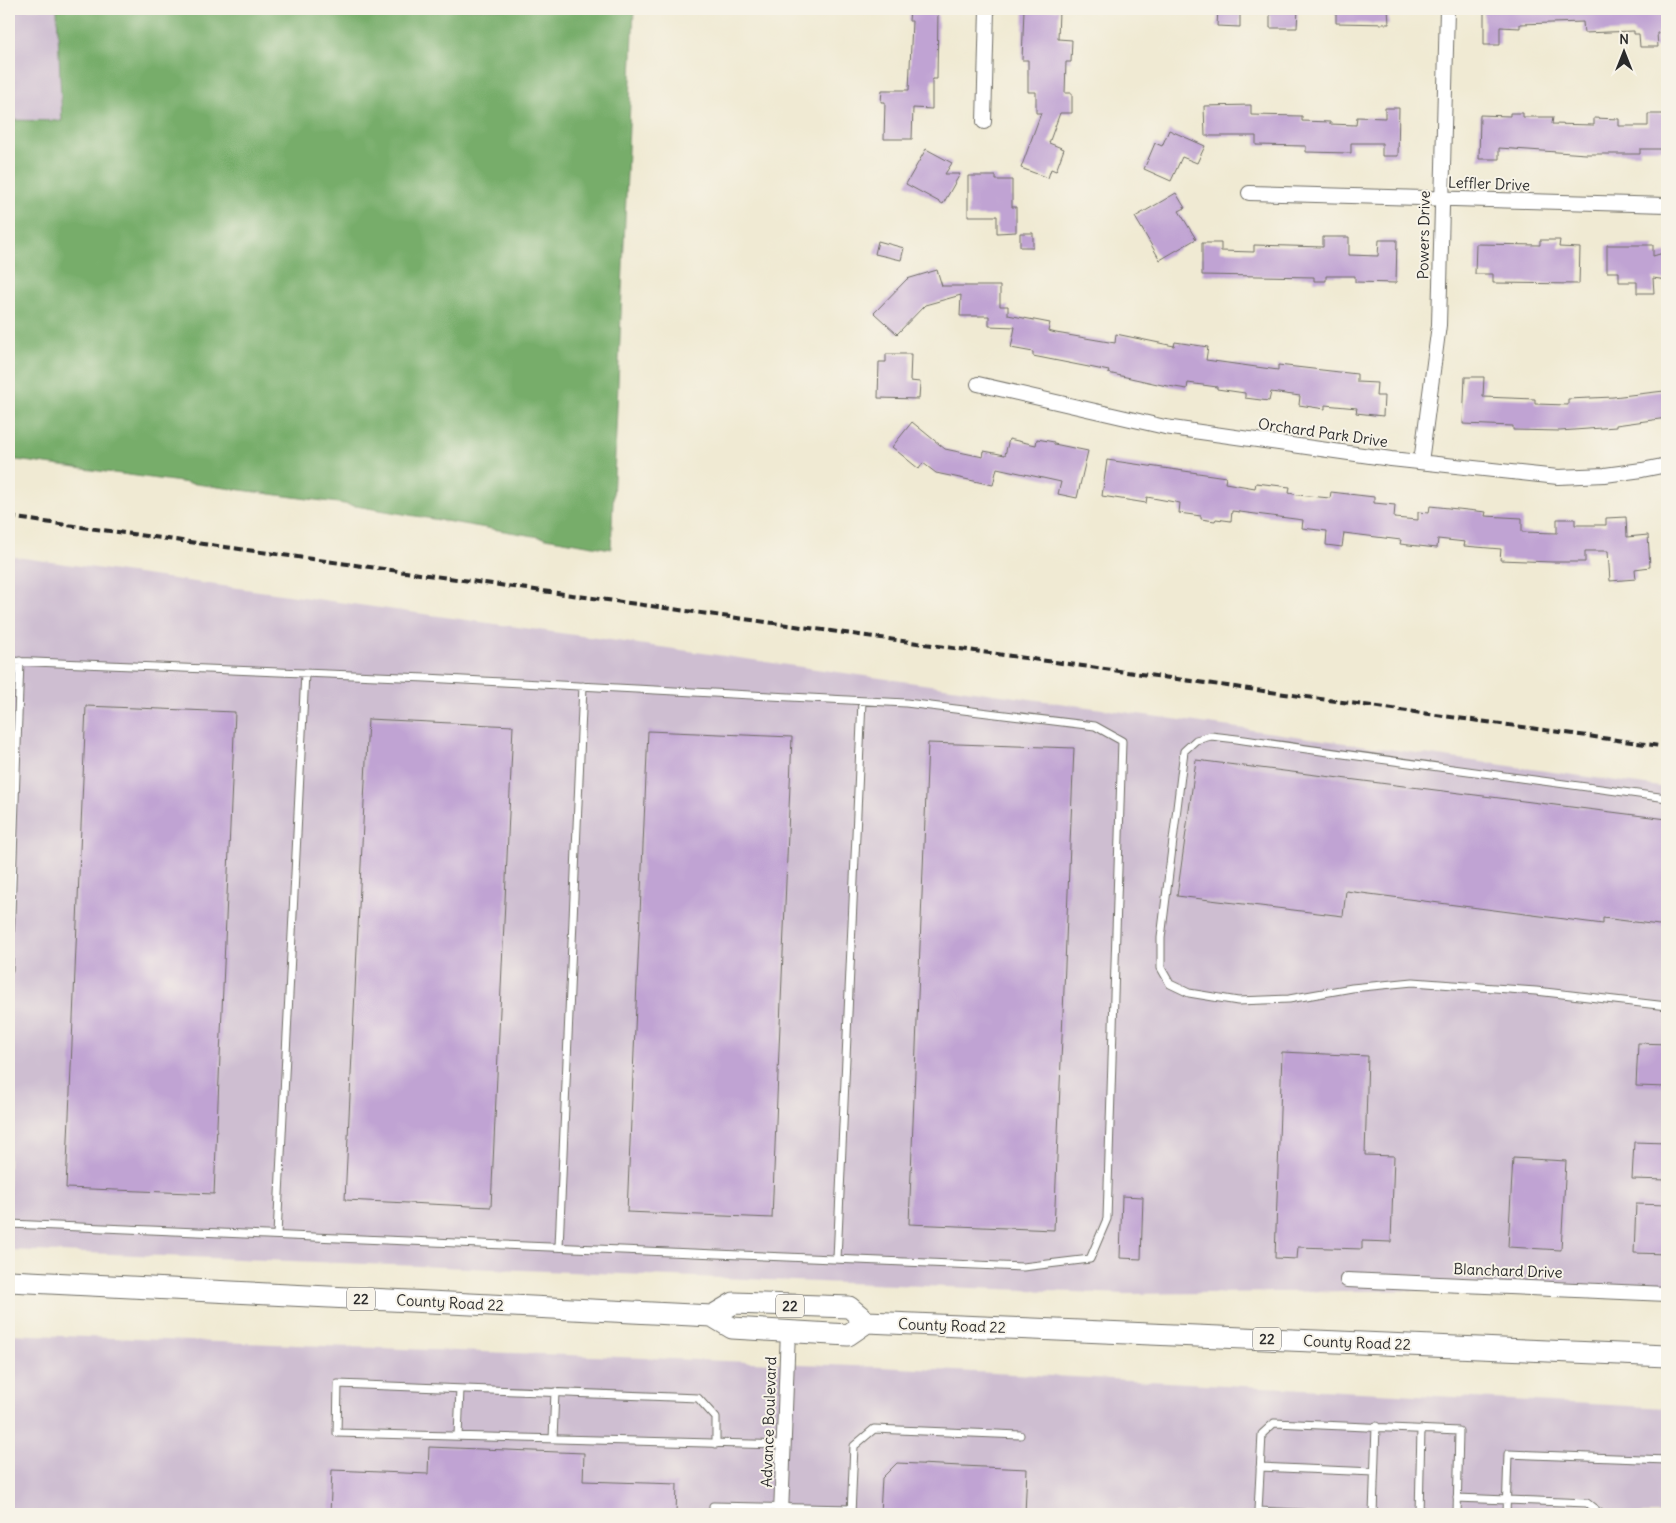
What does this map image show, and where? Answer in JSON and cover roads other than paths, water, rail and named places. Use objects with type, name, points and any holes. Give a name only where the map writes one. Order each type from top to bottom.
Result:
[{"type":"main road","name":"County Road 22","points":[[9,1281],[712,1316],[732,1328],[848,1334],[867,1322],[1667,1356]]},
{"type":"main road","name":"22","points":[[712,1316],[734,1303],[849,1307],[867,1322]]},
{"type":"street","points":[[984,122],[987,9]]},
{"type":"street","name":"Powers Drive","points":[[1421,462],[1439,325],[1447,9]]},
{"type":"street","name":"Leffler Drive","points":[[1250,193],[1667,205]]},
{"type":"street","name":"Orchard Park Drive","points":[[978,384],[1165,427],[1381,458],[1558,477],[1632,472],[1667,465]]},
{"type":"street","name":"Blanchard Drive","points":[[1346,1280],[1667,1294]]},
{"type":"street","name":"Advance Boulevard","points":[[781,1512],[788,1331]]},
{"type":"lane","points":[[9,661],[583,686],[906,703],[1096,726],[1122,740],[1107,1219],[1090,1259],[1023,1267],[9,1224]]},
{"type":"lane","points":[[9,969],[20,661]]},
{"type":"lane","points":[[277,1235],[305,673]]},
{"type":"lane","points":[[559,1247],[583,686]]},
{"type":"lane","points":[[837,1259],[862,701]]},
{"type":"lane","points":[[1667,798],[1499,774],[1428,767],[1237,739],[1211,736],[1196,740],[1184,751],[1161,938],[1161,968],[1170,984],[1189,993],[1238,1001],[1289,999],[1352,988],[1413,982],[1536,991],[1667,1006]]},
{"type":"lane","points":[[716,1444],[716,1418],[698,1398],[338,1384],[337,1433],[716,1444],[784,1445]]},
{"type":"lane","points":[[458,1436],[460,1389]]},
{"type":"lane","points":[[553,1439],[555,1392]]},
{"type":"lane","points":[[1315,1514],[1258,1511],[1262,1434],[1274,1423],[1459,1431],[1456,1514]]},
{"type":"lane","points":[[1373,1514],[1376,1426]]},
{"type":"lane","points":[[1419,1514],[1421,1428]]},
{"type":"lane","points":[[712,1514],[713,1506],[781,1512],[851,1512],[854,1446],[874,1429],[1020,1434]]},
{"type":"lane","points":[[1506,1514],[1508,1454],[1667,1460]]},
{"type":"lane","points":[[1260,1467],[1374,1472]]},
{"type":"lane","points":[[1457,1498],[1587,1503],[1601,1514]]},
{"type":"railway","points":[[9,517],[1667,747]]}]
